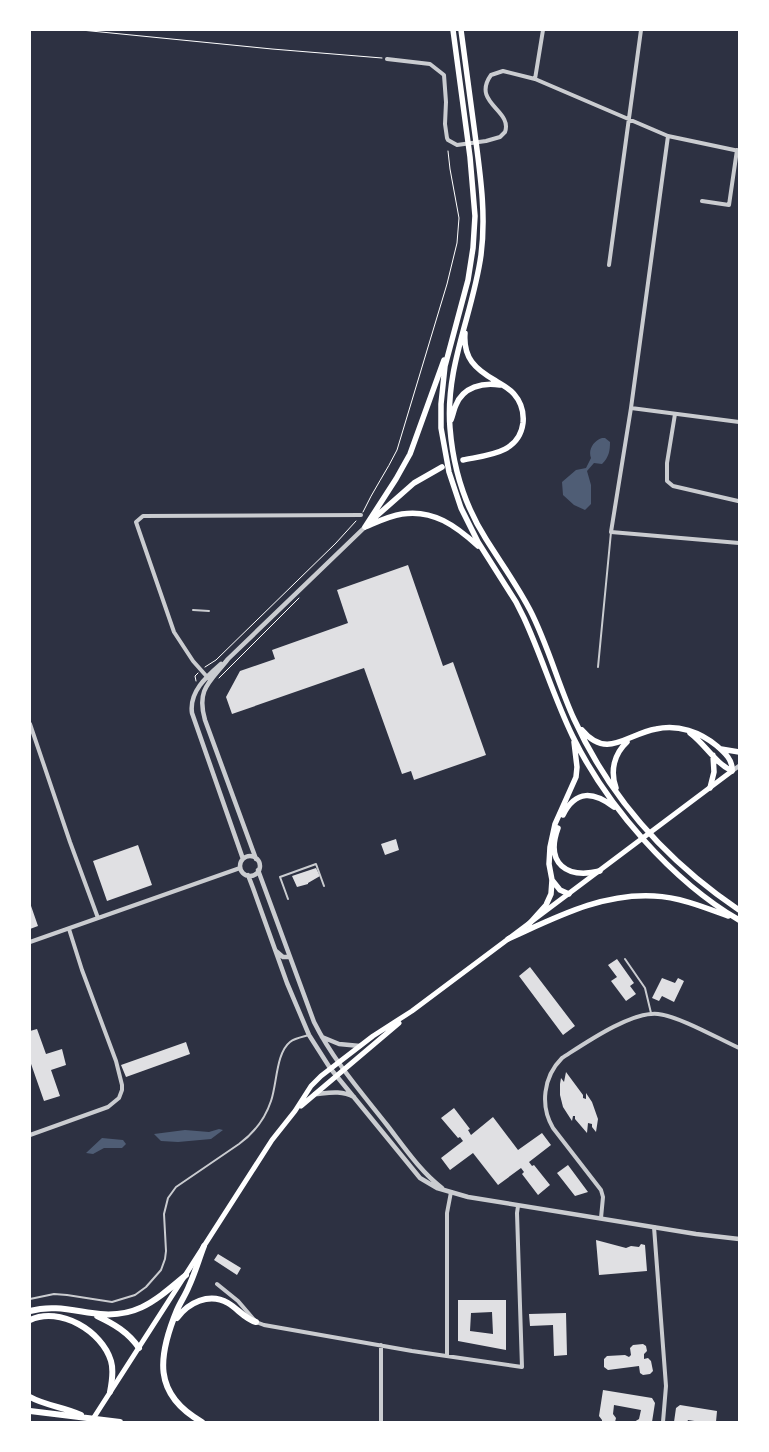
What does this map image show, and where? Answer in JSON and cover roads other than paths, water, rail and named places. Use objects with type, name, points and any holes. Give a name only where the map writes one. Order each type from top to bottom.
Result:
[{"type":"highway","points":[[453,30],[470,157],[475,216],[470,266],[445,366],[441,404],[441,428],[446,460],[460,508],[516,602],[573,737],[599,781],[621,812],[650,847],[677,873],[737,919]]},
{"type":"highway","points":[[461,30],[482,182],[483,216],[478,269],[451,381],[450,426],[456,470],[471,511],[532,614],[575,720],[594,759],[619,797],[670,856],[718,896],[739,910]]},
{"type":"highway","points":[[463,460],[502,451],[514,443],[523,422],[522,408],[515,395],[477,369],[467,355],[464,340],[466,321]]},
{"type":"highway","points":[[365,527],[410,454],[451,342]]},
{"type":"highway","points":[[450,426],[456,404],[465,392],[482,384],[504,386]]},
{"type":"highway","points":[[365,527],[408,488],[427,474],[442,467]]},
{"type":"highway","points":[[365,527],[402,514],[428,515],[449,522],[485,552]]},
{"type":"highway","points":[[575,720],[588,736],[598,743],[604,744],[618,743],[656,728],[685,729],[702,735],[721,749],[732,763],[732,772]]},
{"type":"highway","points":[[685,729],[732,772]]},
{"type":"highway","points":[[529,924],[549,900],[551,894],[552,880],[549,864],[551,838],[577,772],[577,758],[573,737]]},
{"type":"highway","points":[[619,797],[613,779],[613,766],[620,750],[630,739]]},
{"type":"highway","points":[[721,749],[739,752]]},
{"type":"highway","points":[[710,788],[714,772],[712,755]]},
{"type":"highway","points":[[600,870],[584,874],[565,869],[558,861],[554,848],[557,832],[566,809],[574,800],[585,795],[602,799],[621,812]]},
{"type":"highway","points":[[552,880],[560,890],[569,894]]},
{"type":"highway","points":[[508,940],[575,910],[596,903],[626,897],[654,896],[668,898],[695,904],[737,919]]},
{"type":"highway","points":[[202,1422],[188,1415],[170,1394],[165,1384],[163,1372],[163,1352],[177,1309],[189,1287],[204,1246]]},
{"type":"highway","points":[[30,1311],[50,1308],[76,1310],[93,1314],[121,1314],[136,1311],[162,1295],[186,1275]]},
{"type":"highway","points":[[163,1352],[176,1318],[196,1301],[206,1299],[223,1300],[249,1320],[256,1322]]},
{"type":"highway","points":[[93,1314],[123,1330],[134,1340],[139,1348]]},
{"type":"highway","points":[[30,1320],[37,1317],[59,1317],[80,1326],[92,1335],[108,1352],[112,1362],[110,1392]]},
{"type":"highway","points":[[30,1397],[48,1405],[71,1410],[84,1417]]},
{"type":"highway","points":[[30,1411],[120,1422]]},
{"type":"main road","points":[[91,1422],[272,1140],[295,1111],[311,1086],[338,1062],[412,1011],[732,772]]},
{"type":"main road","points":[[295,1111],[412,1011]]},
{"type":"street","points":[[536,79],[543,30]]},
{"type":"street","points":[[609,265],[642,30]]},
{"type":"street","points":[[387,59],[430,64],[444,76],[447,138],[457,145],[486,140],[500,136],[505,132],[507,128],[504,120],[486,94],[486,85],[491,75],[502,72],[536,79],[668,136],[738,151],[730,205],[702,201]]},
{"type":"street","points":[[668,136],[631,408],[610,532],[739,543]]},
{"type":"street","points":[[631,408],[739,422]]},
{"type":"street","points":[[675,414],[667,463],[667,481],[673,486],[738,501]]},
{"type":"street","points":[[210,680],[200,671],[174,632],[136,522],[143,516],[361,515]]},
{"type":"street","points":[[243,859],[192,713],[191,705],[196,691],[210,680],[228,659],[365,527]]},
{"type":"street","points":[[210,680],[202,695],[201,704],[203,712],[259,863],[258,870],[314,1022],[338,1062],[421,1168],[437,1184],[450,1192]]},
{"type":"street","points":[[30,724],[98,918]]},
{"type":"street","points":[[732,772],[739,766]]},
{"type":"street","points":[[256,859],[251,856],[243,859],[240,863],[240,868],[248,876],[253,888],[298,1013],[308,1035],[330,1068],[420,1178],[437,1188],[474,1198],[696,1234],[739,1239]]},
{"type":"street","points":[[30,942],[240,868]]},
{"type":"street","points":[[248,876],[255,874],[258,870]]},
{"type":"street","points":[[30,1135],[108,1107],[120,1098],[122,1090],[116,1061],[82,970],[69,929]]},
{"type":"street","points":[[274,948],[280,956],[290,957]]},
{"type":"street","points":[[601,1218],[603,1197],[601,1190],[548,1120],[545,1100],[546,1086],[553,1069],[562,1058],[595,1037],[624,1022],[651,1014],[681,1020],[739,1048]]},
{"type":"street","points":[[321,1036],[339,1044],[360,1046]]},
{"type":"street","points":[[314,1095],[343,1093],[357,1099]]},
{"type":"street","points":[[447,1356],[447,1213],[450,1192]]},
{"type":"street","points":[[217,1284],[238,1301],[256,1322],[381,1345],[522,1367],[518,1206]]},
{"type":"street","points":[[654,1227],[666,1386],[663,1422]]},
{"type":"street","points":[[381,1345],[381,1422]]},
{"type":"lane","points":[[598,667],[610,532]]},
{"type":"lane","points":[[193,610],[209,611]]},
{"type":"lane","points":[[288,899],[280,877],[307,867],[316,864],[324,886]]},
{"type":"lane","points":[[625,959],[645,988],[651,1014]]},
{"type":"lane","points":[[30,1299],[54,1294],[112,1302],[134,1295],[146,1287],[161,1270],[165,1259],[164,1214],[168,1198],[176,1187],[244,1141],[259,1126],[271,1101],[283,1052],[292,1040],[308,1035]]},
{"type":"water","points":[[602,438],[610,442],[609,451],[602,464],[594,463],[587,471],[591,485],[591,504],[585,510],[574,505],[563,495],[562,482],[576,470],[586,468],[591,458],[592,446]]},
{"type":"water","points":[[219,1129],[223,1130],[211,1139],[178,1142],[161,1141],[154,1134],[185,1130],[209,1132]]},
{"type":"water","points":[[102,1138],[123,1140],[126,1144],[122,1148],[104,1148],[93,1154],[86,1153]]}]
